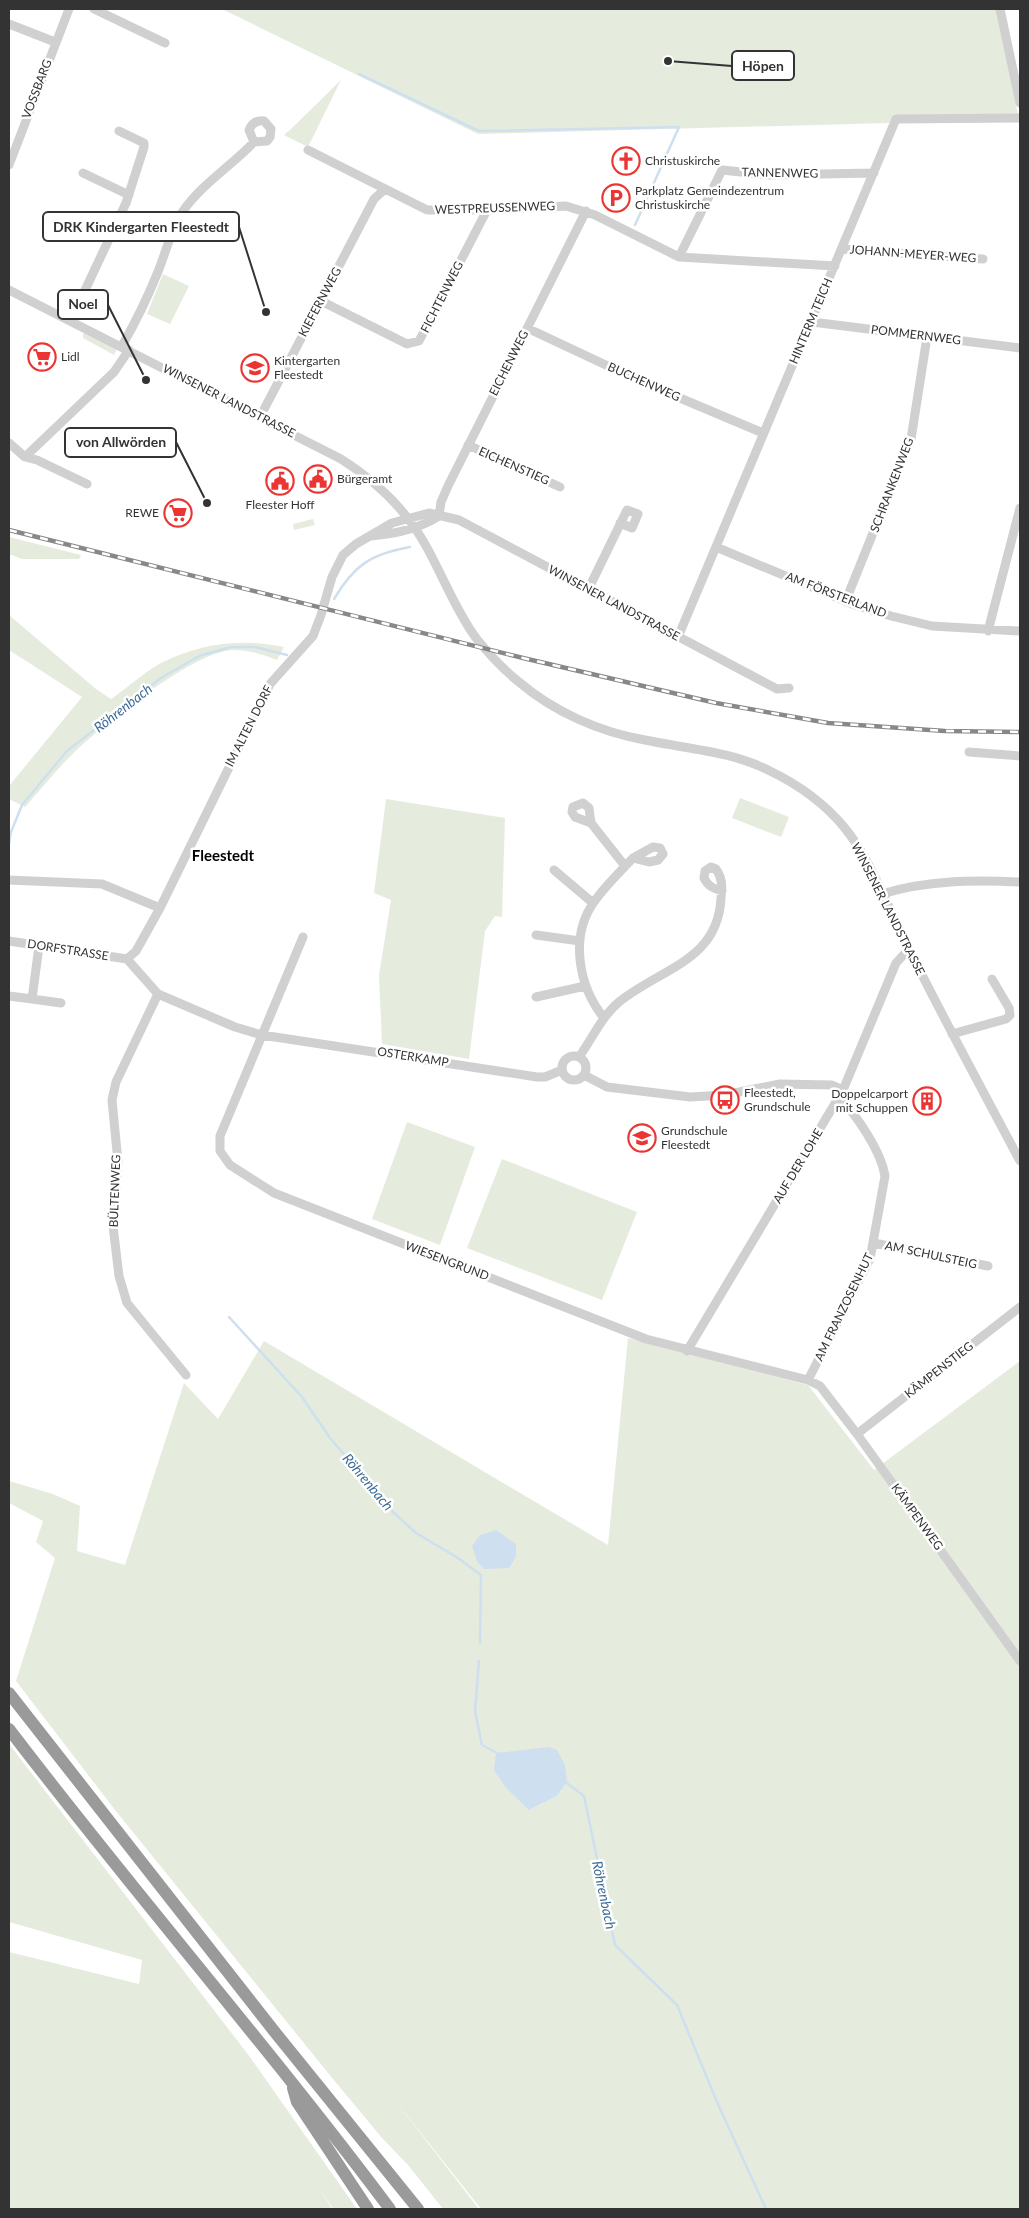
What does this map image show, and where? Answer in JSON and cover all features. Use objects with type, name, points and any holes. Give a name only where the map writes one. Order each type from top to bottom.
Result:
[{"type":"highway","points":[[9,1692],[274,2031],[418,2209]]},
{"type":"highway","points":[[9,1729],[64,1802],[290,2081],[390,2209]]},
{"type":"highway","points":[[290,2081],[297,2102],[368,2209]]},
{"type":"street","name":"VOSSBARG","points":[[9,165],[69,9]]},
{"type":"street","points":[[94,9],[165,43]]},
{"type":"street","points":[[1000,9],[1020,103]]},
{"type":"street","points":[[9,24],[55,42]]},
{"type":"street","name":"HINTERM TEICH","points":[[678,637],[896,120],[1020,118]]},
{"type":"street","points":[[71,320],[129,195],[144,144],[119,131]]},
{"type":"street","points":[[25,457],[114,372],[158,273],[169,238],[187,207],[203,189],[254,142]]},
{"type":"street","name":"WESTPREUSSENWEG","points":[[308,150],[427,210],[487,210],[566,206],[586,212],[679,257],[835,266]]},
{"type":"street","name":"TANNENWEG","points":[[679,257],[722,170],[770,175],[874,173]]},
{"type":"street","points":[[83,173],[129,195]]},
{"type":"street","name":"KIEFERNWEG","points":[[260,417],[374,198],[385,189]]},
{"type":"street","name":"FICHTENWEG","points":[[321,301],[407,344],[419,341],[487,210]]},
{"type":"street","name":"EICHENWEG","points":[[439,516],[443,495],[586,212]]},
{"type":"street","name":"JOHANN-MEYER-WEG","points":[[842,249],[983,259]]},
{"type":"street","name":"WINSENER LANDSTRASSE","points":[[9,290],[260,417],[361,472],[375,483],[408,518],[476,637],[519,682],[549,704],[607,731],[642,740],[718,753],[770,770],[798,786],[828,810],[846,829],[882,894],[952,1034],[1020,1161]]},
{"type":"street","name":"POMMERNWEG","points":[[812,322],[1020,348]]},
{"type":"street","name":"BUCHENWEG","points":[[527,328],[642,382],[763,433]]},
{"type":"street","name":"SCHRANKENWEG","points":[[846,600],[911,439],[927,336]]},
{"type":"street","points":[[9,443],[25,457],[37,460],[86,484]]},
{"type":"street","name":"EICHENSTIEG","points":[[468,445],[560,487]]},
{"type":"street","points":[[988,630],[1020,508]]},
{"type":"street","name":"WINSENER LANDSTRASSE","points":[[408,518],[429,513],[458,520],[777,689],[789,688]]},
{"type":"street","points":[[414,528],[439,516]]},
{"type":"street","name":"IM ALTEN DORF","points":[[127,959],[136,951],[160,908],[270,684],[313,636],[339,561],[348,550],[380,528],[408,518]]},
{"type":"street","points":[[588,590],[620,523]]},
{"type":"street","name":"IM ALTEN DORF","points":[[371,536],[414,528]]},
{"type":"street","name":"AM FÖRSTERLAND","points":[[716,547],[846,600],[891,616],[932,626],[1020,631]]},
{"type":"street","points":[[969,752],[1020,756]]},
{"type":"street","points":[[591,823],[625,866]]},
{"type":"street","points":[[604,1018],[594,1005],[586,986],[580,962],[580,941],[593,903],[633,858]]},
{"type":"street","points":[[554,870],[593,903]]},
{"type":"street","points":[[9,880],[102,884],[160,908]]},
{"type":"street","points":[[882,894],[896,889],[943,882],[977,880],[1020,882]]},
{"type":"street","points":[[584,1075],[585,1065],[579,1058],[604,1018],[618,1003],[685,961],[707,942],[716,929],[720,914],[722,891]]},
{"type":"street","points":[[536,935],[580,941]]},
{"type":"street","points":[[262,1035],[303,937]]},
{"type":"street","name":"DORFSTRASSE","points":[[9,941],[127,959]]},
{"type":"street","points":[[32,999],[39,946]]},
{"type":"street","name":"AUF DER LOHE","points":[[687,1351],[841,1094],[896,963],[909,949]]},
{"type":"street","name":"OSTERKAMP","points":[[127,959],[158,994],[234,1027],[262,1035],[537,1077],[544,1077],[562,1070],[562,1065],[569,1058],[579,1058]]},
{"type":"street","points":[[952,1034],[1006,1019],[1010,1015],[992,979]]},
{"type":"street","points":[[536,997],[586,986]]},
{"type":"street","name":"BÜLTENWEG","points":[[158,994],[116,1082],[112,1100],[118,1162],[113,1226],[119,1276],[127,1304],[186,1375]]},
{"type":"street","points":[[9,996],[61,1003]]},
{"type":"street","name":"WIESENGRUND","points":[[262,1035],[220,1136],[220,1151],[230,1165],[274,1193],[646,1339],[687,1351],[808,1380]]},
{"type":"street","points":[[562,1070],[565,1077],[572,1080],[584,1075]]},
{"type":"street","points":[[584,1075],[607,1087],[690,1097],[724,1095],[780,1084],[832,1085],[841,1094]]},
{"type":"street","name":"AM FRANZOSENHUT","points":[[808,1380],[870,1259],[885,1176],[883,1164],[841,1094]]},
{"type":"street","name":"AM SCHULSTEIG","points":[[874,1243],[988,1266]]},
{"type":"street","name":"KÄMPENSTIEG","points":[[857,1434],[1020,1307]]},
{"type":"street","name":"KÄMPENWEG","points":[[808,1380],[820,1386],[857,1434],[1020,1661]]},
{"type":"shaded area","points":[[222,9],[996,9],[1018,114],[894,115],[889,123],[478,134]]},
{"type":"shaded area","points":[[341,80],[308,147],[284,135],[292,128]]},
{"type":"shaded area","points":[[163,274],[189,286],[170,324],[147,314]]},
{"type":"shaded area","points":[[86,333],[117,349],[114,355],[83,338],[83,334]]},
{"type":"shaded area","points":[[313,519],[315,525],[294,530],[293,524]]},
{"type":"shaded area","points":[[9,537],[81,555],[79,559],[22,559],[9,554]]},
{"type":"shaded area","points":[[9,615],[96,689],[111,699],[154,667],[191,651],[221,644],[237,643],[268,644],[284,647],[277,660],[255,653],[232,650],[215,654],[196,662],[175,674],[113,719],[82,745],[25,807],[9,799],[9,786],[82,697],[9,650]]},
{"type":"shaded area","points":[[740,798],[789,817],[781,837],[732,818]]},
{"type":"shaded area","points":[[386,799],[505,818],[502,917],[495,916],[485,931],[469,1059],[382,1044],[379,975],[391,900],[374,893]]},
{"type":"shaded area","points":[[407,1122],[475,1147],[440,1245],[372,1219]]},
{"type":"shaded area","points":[[502,1159],[637,1212],[602,1300],[467,1248]]},
{"type":"shaded area","points":[[628,1338],[808,1385],[874,1470],[1020,1361],[1020,2209],[481,2209],[390,2094],[479,2209],[443,2209],[408,2165],[382,2138],[333,2079],[115,1810],[16,1681],[55,1558],[36,1542],[43,1521],[9,1503],[9,1481],[53,1494],[80,1506],[77,1551],[125,1565],[184,1383],[218,1419],[264,1341],[608,1545]],"holes":[[[567,1782],[557,1796],[529,1810]]]},
{"type":"shaded area","points":[[9,1744],[250,2057],[357,2209],[333,2209],[320,2189],[332,2209],[9,2209],[9,1952],[139,1984],[142,1960],[9,1922]]},
{"type":"water","points":[[496,1530],[516,1544],[516,1557],[509,1568],[484,1569],[477,1561],[472,1546],[480,1535]]},
{"type":"water","points":[[549,1747],[557,1750],[565,1765],[567,1782],[557,1796],[529,1810],[506,1788],[494,1770],[496,1753]]},
{"type":"waterway","points":[[359,74],[479,131],[679,127],[635,225]]},
{"type":"waterway","name":"Röhrenbach","points":[[334,599],[341,587],[365,563],[384,553],[410,547]]},
{"type":"waterway","name":"Röhrenbach","points":[[9,844],[11,832],[22,805],[67,751],[161,678],[199,656],[231,647],[255,647],[287,655]]},
{"type":"waterway","name":"Röhrenbach","points":[[229,1317],[302,1397],[330,1438],[393,1512],[416,1533],[458,1558],[481,1575],[480,1643]]},
{"type":"waterway","name":"Röhrenbach","points":[[479,1661],[475,1711],[482,1745],[499,1754]]},
{"type":"waterway","name":"Röhrenbach","points":[[564,1781],[584,1796],[615,1945],[677,2005],[717,2102],[766,2209]]},
{"type":"railway","points":[[9,530],[523,658],[716,703],[828,723],[945,731],[1020,732]]},
{"type":"place","name":"Höpen","points":[[668,61]]},
{"type":"place","name":"Christuskirche","points":[[626,161]]},
{"type":"place","name":"Parkplatz Gemeindezentrum Christuskirche","points":[[616,198]]},
{"type":"place","name":"DRK Kindergarten Fleestedt","points":[[266,312]]},
{"type":"place","name":"Lidl","points":[[42,357]]},
{"type":"place","name":"Kintergarten Fleestedt","points":[[255,368]]},
{"type":"place","name":"Noel","points":[[146,380]]},
{"type":"place","name":"Bürgeramt","points":[[318,479]]},
{"type":"place","name":"Fleester Hoff","points":[[280,481]]},
{"type":"place","name":"von Allwörden","points":[[207,503]]},
{"type":"place","name":"REWE","points":[[178,513]]},
{"type":"place","name":"Fleestedt, Grundschule","points":[[725,1100]]},
{"type":"place","name":"Doppelcarport mit Schuppen","points":[[927,1101]]},
{"type":"place","name":"Grundschule Fleestedt","points":[[642,1138]]},
{"type":"district","name":"Fleestedt","points":[[223,856]]}]
